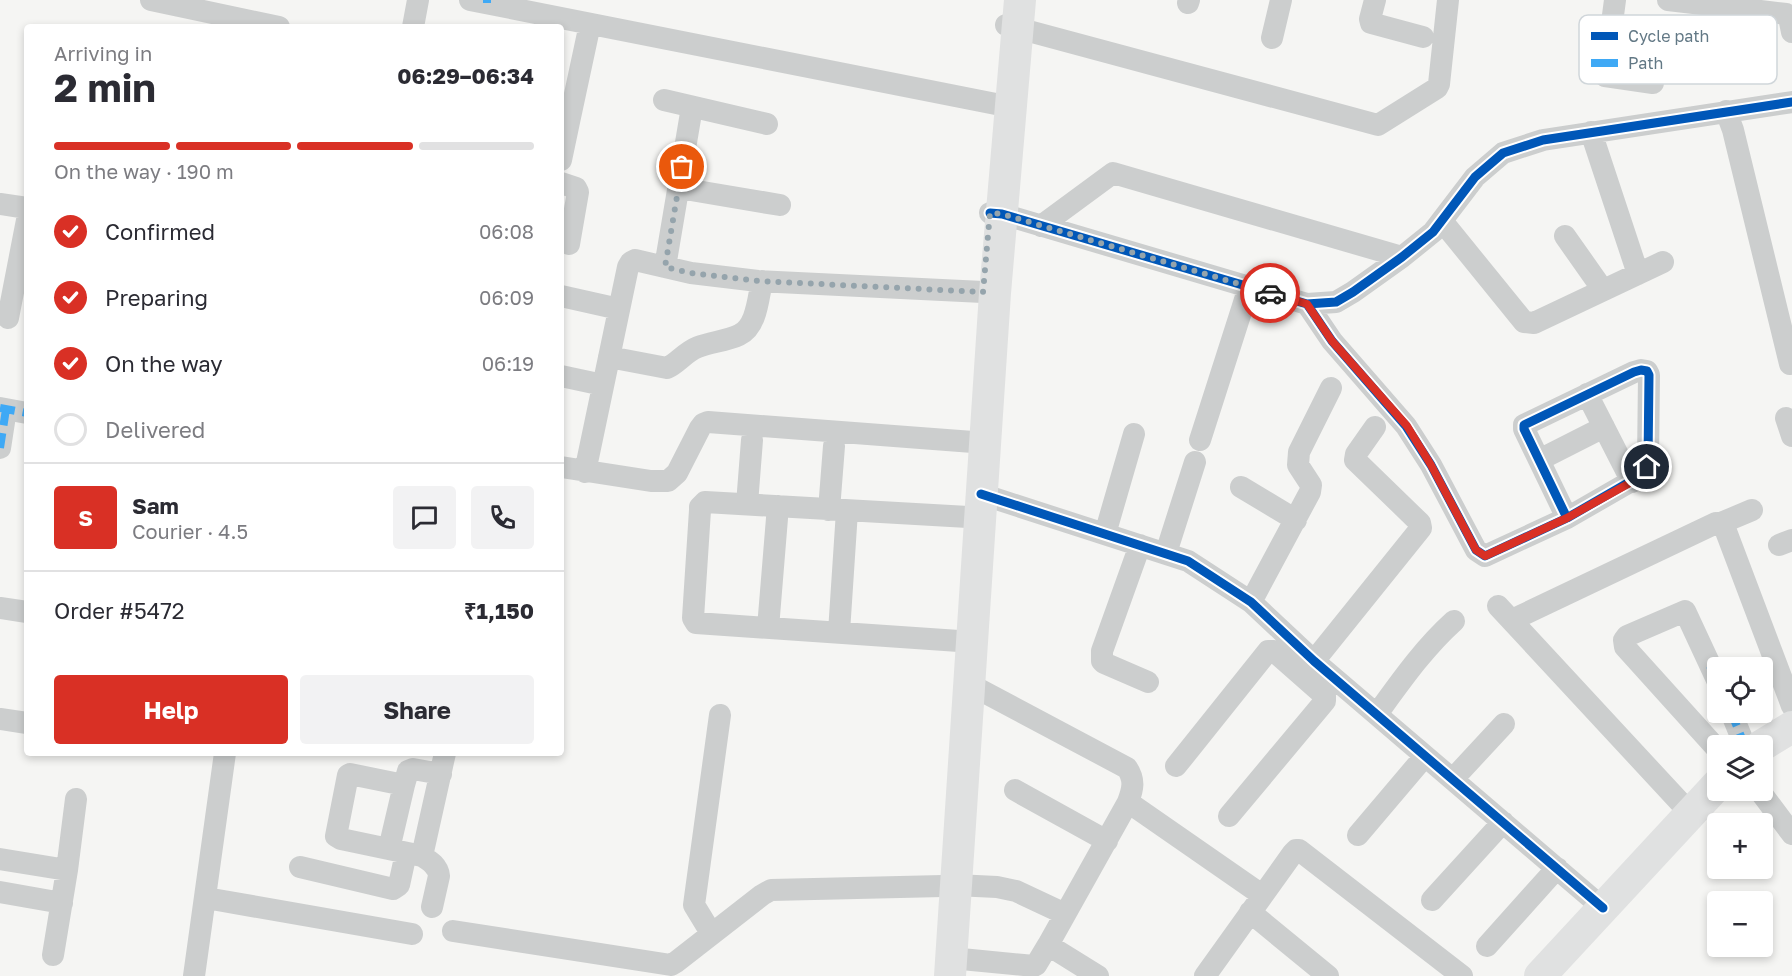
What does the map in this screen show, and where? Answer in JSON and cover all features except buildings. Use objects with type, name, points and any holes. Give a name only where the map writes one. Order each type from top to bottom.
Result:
[{"type":"main road","points":[[949,886],[969,684],[975,506],[1013,13]]},
{"type":"main road","points":[[946,970],[959,641],[975,506],[973,442],[983,292],[996,214]]},
{"type":"main road","points":[[1540,976],[1707,795]]},
{"type":"street","points":[[151,0],[265,24]]},
{"type":"street","points":[[414,24],[418,0]]},
{"type":"street","points":[[1272,38],[1281,0]]},
{"type":"street","points":[[1375,0],[1371,23],[1423,37]]},
{"type":"street","points":[[1013,13],[1378,125],[1437,88],[1448,0]]},
{"type":"street","points":[[1613,15],[1615,0]]},
{"type":"street","points":[[1668,0],[1758,6],[1788,15],[1792,32]]},
{"type":"street","points":[[481,1],[523,5],[590,24],[1005,106]]},
{"type":"street","points":[[565,122],[590,24]]},
{"type":"street","points":[[664,100],[767,124]]},
{"type":"street","points":[[996,214],[1307,304],[1336,302],[1402,257],[1433,232],[1475,177],[1503,153],[1543,140],[1792,102]]},
{"type":"street","points":[[665,267],[692,106]]},
{"type":"street","points":[[1726,111],[1733,130],[1790,364]]},
{"type":"street","points":[[1591,132],[1638,274]]},
{"type":"street","points":[[1041,226],[1113,173],[1402,257]]},
{"type":"street","points":[[564,184],[576,188],[578,192],[568,244]]},
{"type":"street","points":[[679,188],[780,205]]},
{"type":"street","points":[[0,204],[24,208]]},
{"type":"street","points":[[1442,221],[1524,322],[1534,323],[1663,262]]},
{"type":"street","points":[[1565,236],[1603,290]]},
{"type":"street","points":[[12,321],[24,240]]},
{"type":"street","points":[[585,472],[628,267],[635,260],[691,273],[762,281],[983,292]]},
{"type":"street","points":[[609,357],[667,368],[688,351],[740,335],[747,329],[754,316],[762,281]]},
{"type":"street","points":[[1200,440],[1249,287]]},
{"type":"street","points":[[564,297],[619,309]]},
{"type":"street","points":[[1307,304],[1332,341],[1407,426],[1479,553],[1485,556],[1567,518],[1632,482],[1644,471],[1648,461],[1649,375],[1647,371],[1634,372],[1524,425],[1567,518]]},
{"type":"street","points":[[564,377],[603,385]]},
{"type":"street","points":[[1251,602],[1310,492],[1311,485],[1298,465],[1299,452],[1331,388]]},
{"type":"street","points":[[1587,394],[1632,482]]},
{"type":"street","points":[[0,448],[11,410]]},
{"type":"street","points":[[564,468],[651,481],[668,481],[678,473],[700,428],[708,422],[973,442]]},
{"type":"street","points":[[1314,661],[1421,528],[1420,523],[1356,463],[1356,454],[1375,427]]},
{"type":"street","points":[[1539,460],[1604,427]]},
{"type":"street","points":[[1105,534],[1134,434]]},
{"type":"street","points":[[747,504],[752,440]]},
{"type":"street","points":[[834,446],[838,510],[838,632]]},
{"type":"street","points":[[1166,554],[1195,462]]},
{"type":"street","points":[[1241,487],[1296,520]]},
{"type":"street","points":[[959,641],[696,623],[693,618],[700,507],[705,502],[838,510],[975,506],[1105,534],[1188,561],[1203,569],[1251,602],[1326,699],[1229,816]]},
{"type":"street","points":[[768,628],[778,506]]},
{"type":"street","points":[[1690,813],[1505,613],[1716,523],[1752,510]]},
{"type":"street","points":[[1721,523],[1725,526],[1784,732]]},
{"type":"street","points":[[1140,545],[1101,656],[1104,663],[1148,682]]},
{"type":"street","points":[[0,608],[24,612]]},
{"type":"street","points":[[1707,658],[1685,611],[1627,636],[1624,640],[1626,647],[1707,738]]},
{"type":"street","points":[[1377,714],[1420,656],[1454,621]]},
{"type":"street","points":[[1176,766],[1268,651],[1289,651],[1314,661],[1603,908]]},
{"type":"street","points":[[946,970],[1031,966],[1035,970],[1128,802],[1133,788],[1133,780],[1127,768],[969,684]]},
{"type":"street","points":[[711,933],[694,905],[720,715]]},
{"type":"street","points":[[0,719],[24,723]]},
{"type":"street","points":[[1453,779],[1504,724]]},
{"type":"street","points":[[194,976],[225,756]]},
{"type":"street","points":[[1358,835],[1425,756]]},
{"type":"street","points":[[406,853],[404,786],[408,771],[443,764]]},
{"type":"street","points":[[300,867],[393,888],[399,885],[406,853],[443,764]]},
{"type":"street","points":[[404,786],[353,774],[348,775],[336,836],[406,853],[432,862],[439,876],[432,907]]},
{"type":"street","points":[[1015,790],[1107,841]]},
{"type":"street","points":[[53,955],[76,799]]},
{"type":"street","points":[[1767,801],[1792,834]]},
{"type":"street","points":[[1128,802],[1256,904],[1316,972]]},
{"type":"street","points":[[1432,900],[1503,822]]},
{"type":"street","points":[[1216,972],[1256,904],[1293,853],[1299,850],[1462,976]]},
{"type":"street","points":[[0,859],[67,870]]},
{"type":"street","points":[[1487,946],[1557,868]]},
{"type":"street","points":[[453,931],[671,965],[771,890],[997,887],[1016,891],[1065,914]]},
{"type":"street","points":[[0,892],[62,903]]},
{"type":"street","points":[[206,898],[412,934]]},
{"type":"street","points":[[1048,945],[1098,976]]},
{"type":"marked path","points":[[0,408],[24,412]]},
{"type":"marked path","points":[[0,448],[6,409]]},
{"type":"marked path","points":[[1736,723],[1740,735]]},
{"type":"cycle path","points":[[990,213],[1002,214],[1307,304],[1336,302],[1402,257],[1433,232],[1475,177],[1503,153],[1543,140],[1792,102]]},
{"type":"cycle path","points":[[1307,304],[1332,341],[1406,426],[1431,465],[1476,550],[1485,556],[1567,518],[1640,476],[1647,467],[1648,461],[1649,375],[1647,371],[1634,372],[1524,425],[1567,518]]},
{"type":"cycle path","points":[[981,494],[1188,561],[1251,602],[1314,661],[1603,908]]},
{"type":"way so far","points":[[682,167],[665,267],[691,273],[758,281],[983,292],[990,213],[1002,214],[1270,293]]},
{"type":"route","points":[[1270,293],[1307,304],[1332,341],[1407,426],[1431,465],[1476,550],[1482,555],[1485,556],[1567,518],[1637,479],[1647,467]]}]
